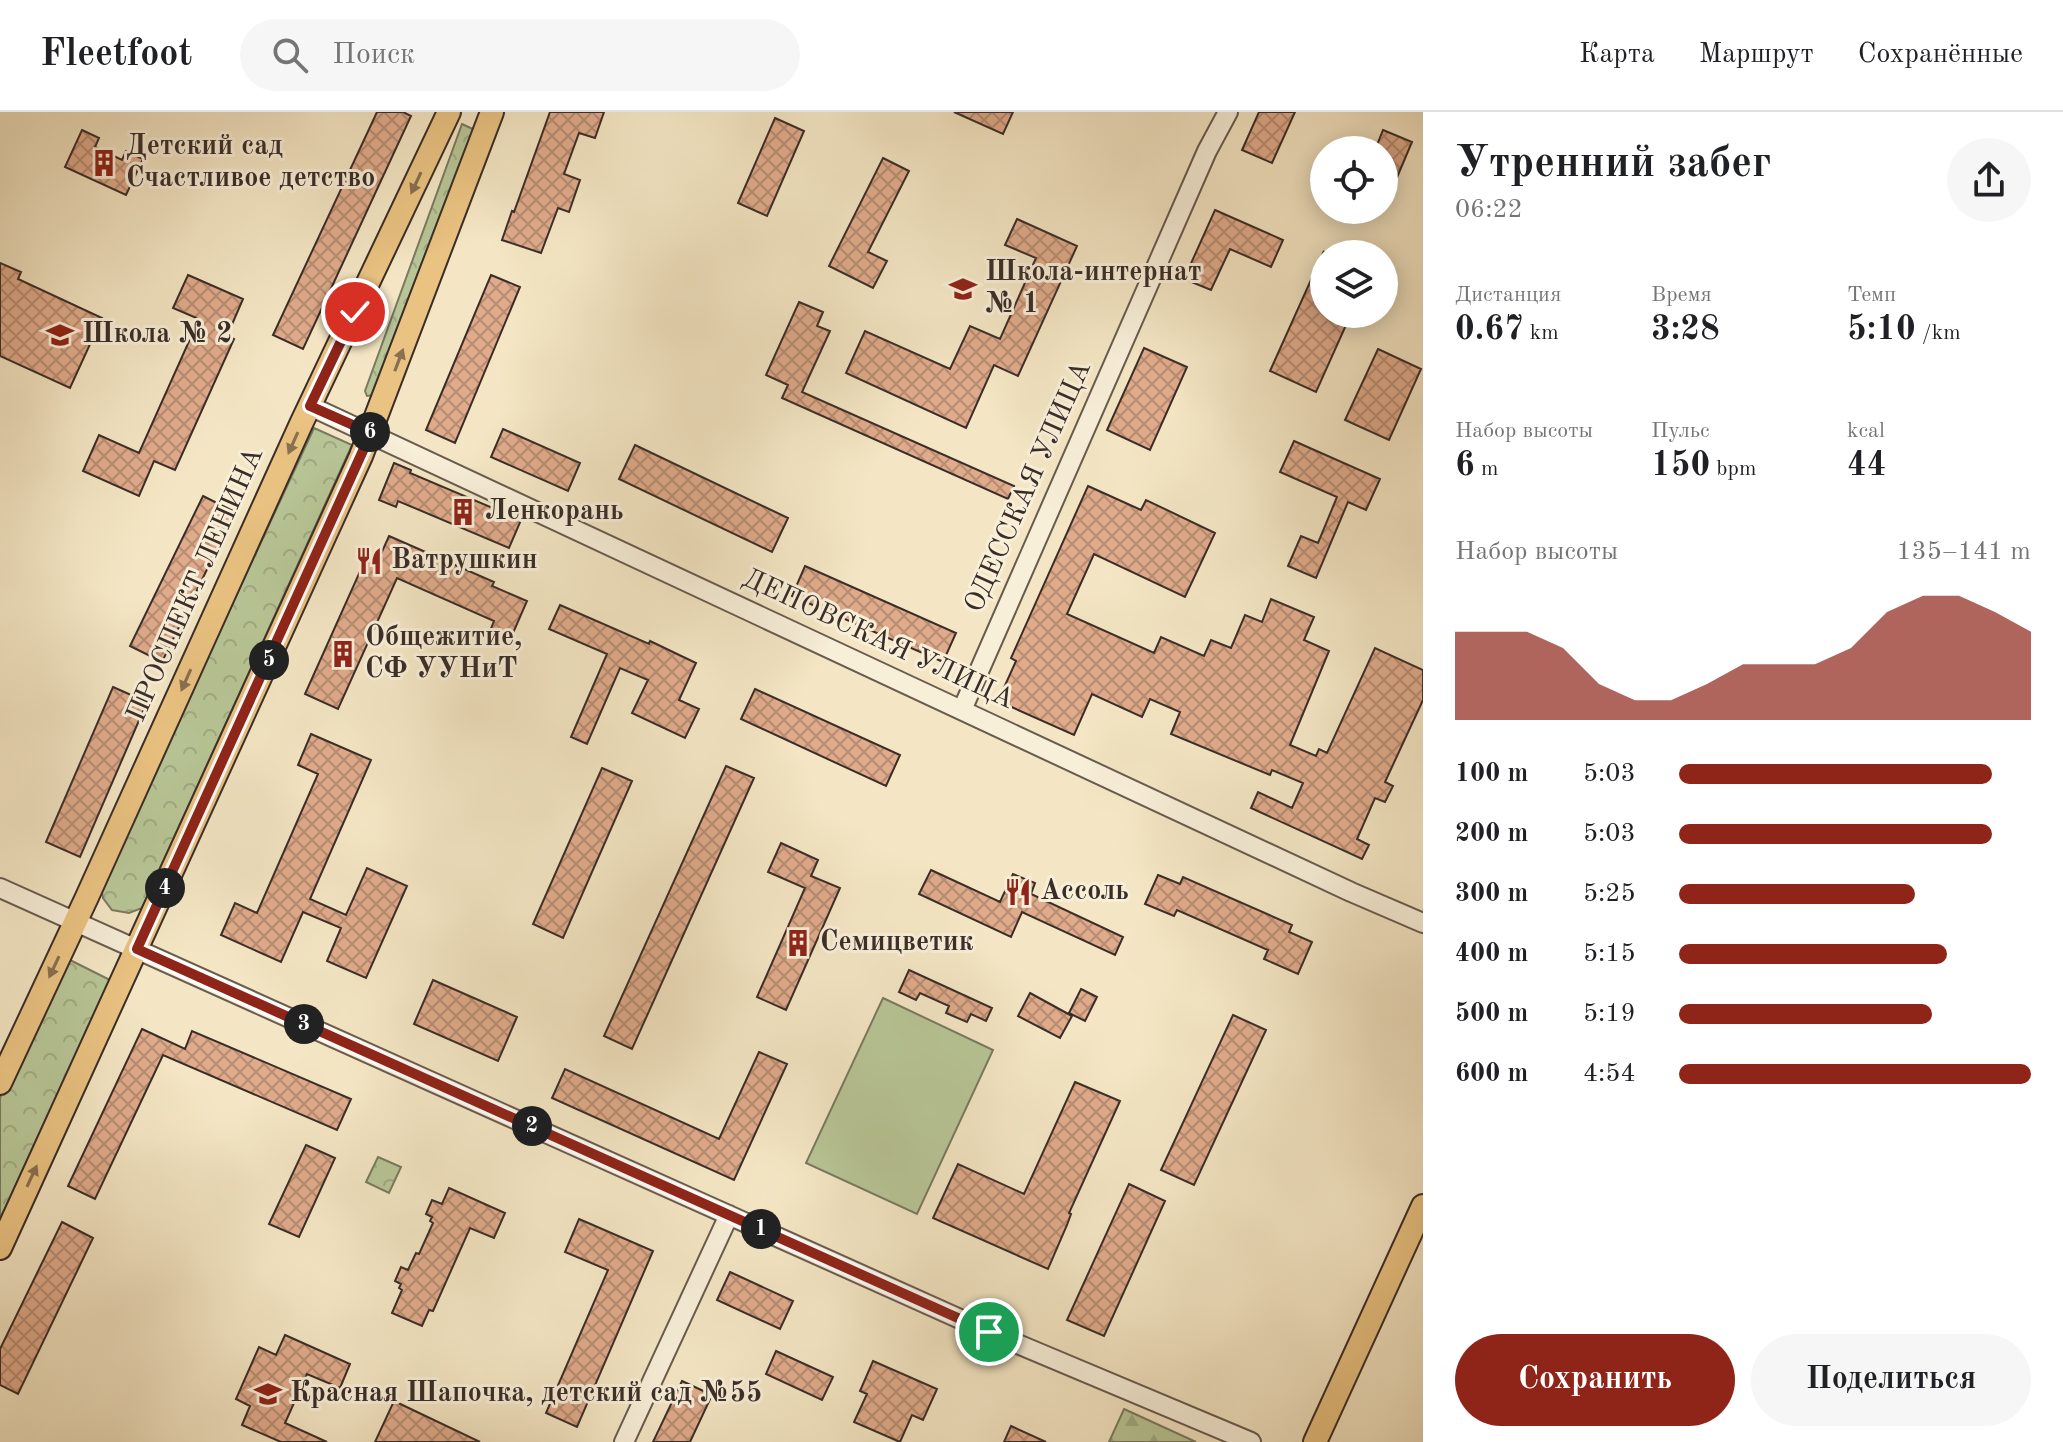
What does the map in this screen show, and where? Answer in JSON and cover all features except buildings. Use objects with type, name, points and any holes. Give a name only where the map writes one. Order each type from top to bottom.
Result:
[{"type":"main road","name":"ПРОСПЕКТ ЛЕНИНА","points":[[0,1083],[310,406],[449,112]]},
{"type":"main road","points":[[0,1248],[371,433],[486,114]]},
{"type":"main road","points":[[1315,1442],[1423,1206]]},
{"type":"street","name":"ОДЕССКАЯ УЛИЦА","points":[[962,710],[1207,151],[1228,112]]},
{"type":"street","name":"ДЕПОВСКАЯ УЛИЦА","points":[[310,406],[1423,923]]},
{"type":"street","points":[[0,888],[989,1332],[1251,1442]]},
{"type":"street","points":[[624,1442],[729,1215]]},
{"type":"green space","points":[[462,124],[475,130],[374,395],[367,396],[365,391]]},
{"type":"green space","points":[[314,428],[352,445],[142,908],[129,913],[112,910],[103,898],[101,887]]},
{"type":"green space","points":[[64,957],[110,980],[0,1219],[0,1098]]},
{"type":"green space","points":[[883,998],[993,1050],[917,1214],[806,1163]]},
{"type":"green space","points":[[378,1157],[401,1167],[389,1193],[366,1182]]},
{"type":"green space","points":[[1124,1409],[1196,1442],[1109,1442]]},
{"type":"place","name":"Детский сад Счастливое детство","points":[[104,163]]},
{"type":"place","name":"Школа-интернат № 1","points":[[963,289]]},
{"type":"place","name":"Школа № 2","points":[[60,335]]},
{"type":"place","name":"Ленкорань","points":[[463,512]]},
{"type":"place","name":"Ватрушкин","points":[[369,561]]},
{"type":"place","name":"Общежитие, СФ УУНиТ","points":[[343,654]]},
{"type":"place","name":"Ассоль","points":[[1018,892]]},
{"type":"place","name":"Семицветик","points":[[798,943]]},
{"type":"place","name":"Красная Шапочка, детский сад №55","points":[[268,1394]]},
{"type":"route","points":[[355,312],[310,406],[371,433],[137,949],[989,1332]]}]
